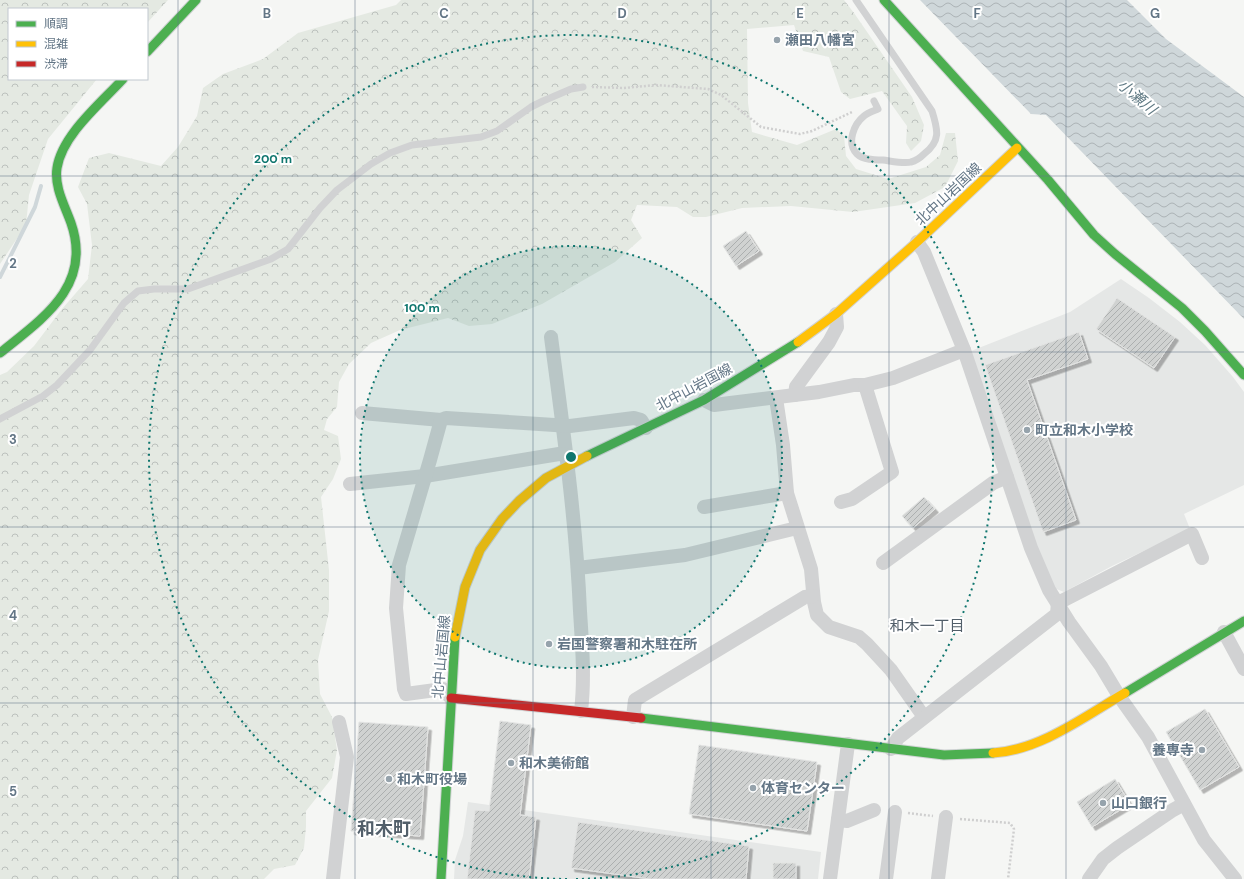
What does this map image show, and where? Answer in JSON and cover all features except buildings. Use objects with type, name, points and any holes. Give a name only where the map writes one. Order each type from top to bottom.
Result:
[{"type":"street","points":[[148,51],[196,0]]},
{"type":"street","points":[[884,0],[1017,148],[1048,180],[1094,235],[1115,254],[1182,308],[1205,331],[1244,375]]},
{"type":"street","points":[[0,353],[57,304],[68,288],[75,270],[77,248],[74,230],[57,184],[57,169],[62,151],[73,133],[122,80]]},
{"type":"street","name":"北中山岩国線","points":[[441,879],[455,631],[465,587],[480,550],[502,519],[519,501],[567,461],[646,428],[704,400],[736,382],[806,337],[836,314],[917,242],[1017,148]]},
{"type":"street","points":[[917,242],[924,252],[964,350],[1031,548],[1049,590],[1068,622],[1101,666],[1119,696],[1148,737],[1204,840],[1235,879]]},
{"type":"street","points":[[795,395],[796,387],[829,342],[837,327],[836,314]]},
{"type":"street","points":[[551,337],[567,461],[578,568],[583,669],[581,711]]},
{"type":"street","points":[[704,400],[714,405],[776,398],[854,385],[865,385],[893,378],[964,350]]},
{"type":"street","points":[[841,502],[852,499],[892,472],[865,385]]},
{"type":"street","points":[[776,398],[783,445],[787,493],[811,569],[813,596],[817,615],[829,627],[859,637],[867,644],[891,670],[924,717]]},
{"type":"street","points":[[362,413],[441,420],[446,418],[562,426],[634,418],[640,420],[646,428]]},
{"type":"street","points":[[441,420],[399,565],[396,608],[404,689],[406,694],[443,689],[451,698],[633,717],[944,755],[971,756],[999,753],[1024,747],[1053,736],[1244,620]]},
{"type":"street","points":[[350,484],[425,476],[559,454],[567,461]]},
{"type":"street","points":[[883,563],[993,483],[1007,477]]},
{"type":"street","points":[[704,508],[787,493]]},
{"type":"street","points":[[578,568],[685,555],[797,528]]},
{"type":"street","points":[[1058,603],[1192,534],[1202,558]]},
{"type":"street","points":[[633,717],[635,700],[798,601],[805,597],[813,596]]},
{"type":"street","points":[[891,749],[898,738],[1057,614],[1058,603]]},
{"type":"street","points":[[1224,632],[1244,669]]},
{"type":"street","points":[[333,879],[347,757],[339,722]]},
{"type":"street","points":[[830,879],[848,744]]},
{"type":"street","points":[[1089,879],[1104,859],[1117,848],[1184,804]]},
{"type":"street","points":[[838,820],[847,821],[874,810]]},
{"type":"street","points":[[886,879],[895,812]]},
{"type":"street","points":[[938,879],[946,817]]},
{"type":"lane","points":[[856,0],[932,111],[937,126],[937,136],[933,148],[911,162],[868,159],[857,154],[853,147],[852,137],[854,128],[864,115],[878,109],[874,101]]},
{"type":"lane","points":[[0,419],[43,396],[57,385],[90,350],[124,303],[138,291],[154,289],[188,289],[272,259],[288,249],[320,208],[337,190],[371,164],[390,153],[412,146],[481,137],[496,131],[531,107],[543,101],[571,89],[583,87]]},
{"type":"path","points":[[583,87],[624,88],[656,85],[708,89],[721,95],[761,127],[800,134],[812,131],[854,111]]},
{"type":"path","points":[[895,812],[1010,823],[1014,829],[1008,879]]},
{"type":"shaded area","points":[[1121,279],[1180,322],[1205,345],[1244,392],[1244,485],[1184,514],[1190,529],[1112,566],[1064,592],[1054,588],[1032,536],[971,351],[1070,312]]},
{"type":"shaded area","points":[[468,802],[821,852],[818,879],[454,879],[455,860],[463,836]]},
{"type":"green space","points":[[0,0],[168,0],[148,22],[148,8],[8,8],[8,80],[96,80],[48,139],[29,195],[26,225],[0,264]]},
{"type":"green space","points":[[401,0],[844,0],[912,97],[924,125],[921,141],[911,151],[906,143],[907,126],[882,91],[850,99],[841,92],[829,57],[803,51],[794,25],[747,29],[748,103],[752,132],[797,145],[836,129],[844,136],[846,156],[856,169],[888,179],[926,167],[940,155],[946,133],[955,133],[958,161],[945,187],[915,203],[853,212],[791,206],[742,208],[706,217],[693,217],[677,207],[637,205],[631,220],[642,238],[615,262],[542,304],[492,324],[469,326],[448,318],[400,330],[371,343],[349,364],[339,382],[337,407],[327,419],[324,430],[338,436],[341,459],[333,479],[321,497],[329,570],[329,611],[318,660],[320,694],[332,717],[337,750],[332,778],[306,811],[304,848],[295,865],[274,869],[264,879],[0,879],[0,375],[7,372],[34,346],[62,309],[88,279],[92,245],[87,204],[78,187],[89,158],[109,153],[161,166],[178,147],[197,116],[203,88],[223,74],[263,59],[298,33],[396,5]]},
{"type":"water","name":"小瀬川","points":[[920,0],[1127,0],[1166,39],[1244,97],[1244,319],[1046,115],[1031,114]]},
{"type":"waterway","points":[[0,277],[35,207],[41,186]]},
{"type":"traffic: fast","points":[[148,51],[196,0]]},
{"type":"traffic: fast","points":[[884,0],[1048,180],[1094,235],[1115,254],[1182,308],[1205,331],[1244,375]]},
{"type":"traffic: fast","points":[[0,353],[47,314],[60,299],[69,283],[75,265],[76,245],[71,223],[57,182],[56,175],[60,156],[74,132],[122,80]]},
{"type":"traffic: fast","points":[[587,456],[704,400],[798,342]]},
{"type":"traffic: fast","points":[[1125,693],[1244,621]]},
{"type":"traffic: fast","points":[[441,879],[455,637]]},
{"type":"traffic: fast","points":[[641,718],[944,755],[993,753]]},
{"type":"traffic: slow","points":[[798,342],[836,314],[917,242],[1017,148]]},
{"type":"traffic: slow","points":[[455,637],[465,587],[480,550],[502,519],[519,501],[546,478],[587,456]]},
{"type":"traffic: slow","points":[[993,753],[1011,751],[1045,739],[1125,693]]},
{"type":"traffic: jam","points":[[451,698],[641,718]]},
{"type":"place","name":"瀬田八幡宮","points":[[777,40]]},
{"type":"place","name":"町立和木小学校","points":[[1027,430]]},
{"type":"place","name":"岩国警察署和木駐在所","points":[[549,644]]},
{"type":"place","name":"養専寺","points":[[1202,750]]},
{"type":"place","name":"和木美術館","points":[[511,763]]},
{"type":"place","name":"和木町役場","points":[[389,779]]},
{"type":"place","name":"体育センター","points":[[753,788]]},
{"type":"place","name":"山口銀行","points":[[1103,803]]},
{"type":"district","name":"和木一丁目","points":[[927,626]]},
{"type":"district","name":"和木町","points":[[384,829]]}]
